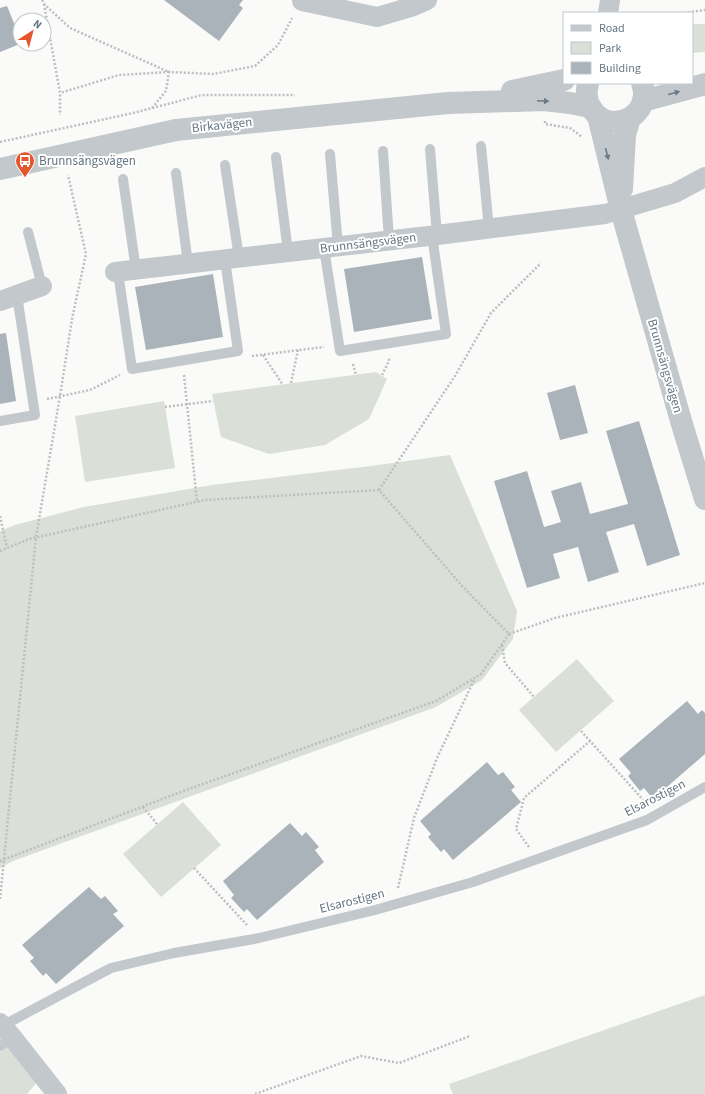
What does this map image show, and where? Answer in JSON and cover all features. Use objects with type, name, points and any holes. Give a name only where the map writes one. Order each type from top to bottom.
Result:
[{"type":"street","points":[[302,1],[377,17],[403,5],[411,7],[427,0]]},
{"type":"street","points":[[608,12],[610,0]]},
{"type":"street","points":[[616,0],[617,12]]},
{"type":"street","points":[[693,79],[705,78]]},
{"type":"street","name":"Birkavägen","points":[[448,103],[563,80]]},
{"type":"street","name":"Brunnsängsvägen","points":[[588,84],[586,97],[594,111],[679,413],[705,499]]},
{"type":"street","points":[[630,118],[638,111],[642,92],[705,84]]},
{"type":"street","name":"Birkavägen","points":[[0,169],[176,130],[448,103],[544,100],[570,103],[594,111],[606,121],[618,122],[630,118]]},
{"type":"street","name":"Brunnsängsvägen","points":[[621,210],[625,135],[630,118]]},
{"type":"street","points":[[621,210],[675,193],[705,177]]},
{"type":"street","name":"Brunnsängsvägen","points":[[123,271],[434,235],[605,214],[621,210]]},
{"type":"street","points":[[8,298],[42,286]]},
{"type":"street","points":[[4,1033],[57,1094]]},
{"type":"lane","points":[[481,146],[488,228]]},
{"type":"lane","points":[[330,154],[331,247],[340,352],[446,334],[434,235],[430,149]]},
{"type":"lane","points":[[383,151],[389,240]]},
{"type":"lane","points":[[276,157],[288,252]]},
{"type":"lane","points":[[123,179],[123,271],[132,369],[238,352],[225,165]]},
{"type":"lane","points":[[176,173],[188,264]]},
{"type":"lane","points":[[28,232],[42,286]]},
{"type":"lane","points":[[0,421],[35,415],[8,298]]},
{"type":"lane","name":"Elsarostigen","points":[[4,1033],[111,968],[174,953],[259,938],[394,904],[473,882],[647,820],[705,787]]},
{"type":"path","points":[[42,0],[44,4],[60,93],[60,115]]},
{"type":"path","points":[[60,93],[119,75],[168,72],[213,74],[255,66],[278,44],[302,1]]},
{"type":"path","points":[[44,4],[70,28],[168,72]]},
{"type":"path","points":[[691,12],[705,10]]},
{"type":"path","points":[[152,108],[166,91],[168,72]]},
{"type":"path","points":[[0,142],[152,108],[202,95]]},
{"type":"path","points":[[544,100],[545,124],[570,128],[583,138]]},
{"type":"path","points":[[0,899],[36,537],[72,319],[86,254],[66,169]]},
{"type":"path","points":[[0,551],[36,537],[197,502],[379,490],[455,376],[491,313],[541,263]]},
{"type":"path","points":[[238,352],[252,356],[339,345]]},
{"type":"path","points":[[291,384],[298,350]]},
{"type":"path","points":[[263,355],[283,385]]},
{"type":"path","points":[[182,360],[188,404],[197,502]]},
{"type":"path","points":[[33,402],[90,390],[132,369]]},
{"type":"path","points":[[165,407],[213,401]]},
{"type":"path","points":[[379,490],[464,587],[509,634]]},
{"type":"path","points":[[0,516],[6,548]]},
{"type":"path","points":[[0,861],[267,761],[436,701],[481,674],[509,634],[555,618],[705,583]]},
{"type":"path","points":[[502,644],[505,663],[534,697]]},
{"type":"path","points":[[394,904],[414,818],[437,758],[476,677]]},
{"type":"path","points":[[581,731],[656,815]]},
{"type":"path","points":[[538,859],[516,829],[524,798],[590,741]]},
{"type":"path","points":[[143,807],[158,824]]},
{"type":"path","points":[[194,868],[259,938]]},
{"type":"path","points":[[255,1094],[361,1056],[399,1063],[470,1036]]},
{"type":"green space","points":[[693,24],[705,24],[705,52],[693,53]]},
{"type":"green space","points":[[376,372],[387,379],[369,419],[325,445],[269,454],[221,437],[212,394]]},
{"type":"green space","points":[[164,401],[175,468],[85,482],[75,416]]},
{"type":"green space","points":[[450,455],[517,611],[513,639],[482,680],[436,707],[13,861],[0,868],[0,531],[15,525],[84,507],[212,485]]},
{"type":"green space","points":[[577,659],[614,701],[556,752],[519,710]]},
{"type":"green space","points":[[183,802],[221,845],[161,897],[123,854]]},
{"type":"green space","points":[[705,995],[705,1094],[453,1094],[449,1084]]},
{"type":"green space","points":[[9,1044],[38,1081],[27,1094],[0,1094],[0,1052]]},
{"type":"building","points":[[164,0],[243,0],[239,5],[243,8],[219,41]]},
{"type":"building","points":[[7,6],[12,18],[12,47],[0,52],[0,8]]},
{"type":"building","points":[[422,257],[432,319],[354,332],[344,269]]},
{"type":"building","points":[[213,274],[223,337],[146,350],[135,287]]},
{"type":"building","points":[[6,333],[16,401],[0,404],[0,334]]},
{"type":"building","points":[[575,385],[588,433],[560,440],[547,393]]},
{"type":"building","points":[[639,421],[680,555],[647,566],[634,524],[606,532],[619,572],[588,582],[578,547],[553,554],[560,578],[527,588],[494,481],[527,471],[544,527],[561,522],[551,491],[581,482],[590,514],[628,504],[606,431]]},
{"type":"building","points":[[687,701],[698,714],[702,710],[705,713],[705,754],[653,799],[644,788],[640,791],[628,776],[631,773],[619,759]]},
{"type":"building","points":[[487,762],[498,775],[503,772],[515,787],[511,790],[521,802],[453,860],[444,849],[441,852],[428,837],[431,834],[420,821]]},
{"type":"building","points":[[290,823],[302,836],[306,832],[319,847],[315,850],[324,862],[257,920],[247,909],[244,912],[231,898],[234,895],[223,881]]},
{"type":"building","points":[[89,887],[101,899],[105,896],[118,911],[113,914],[124,926],[56,984],[46,973],[43,976],[30,961],[34,958],[22,945]]},
{"type":"place","name":"Brunnsängsvägen","points":[[25,178]]}]
